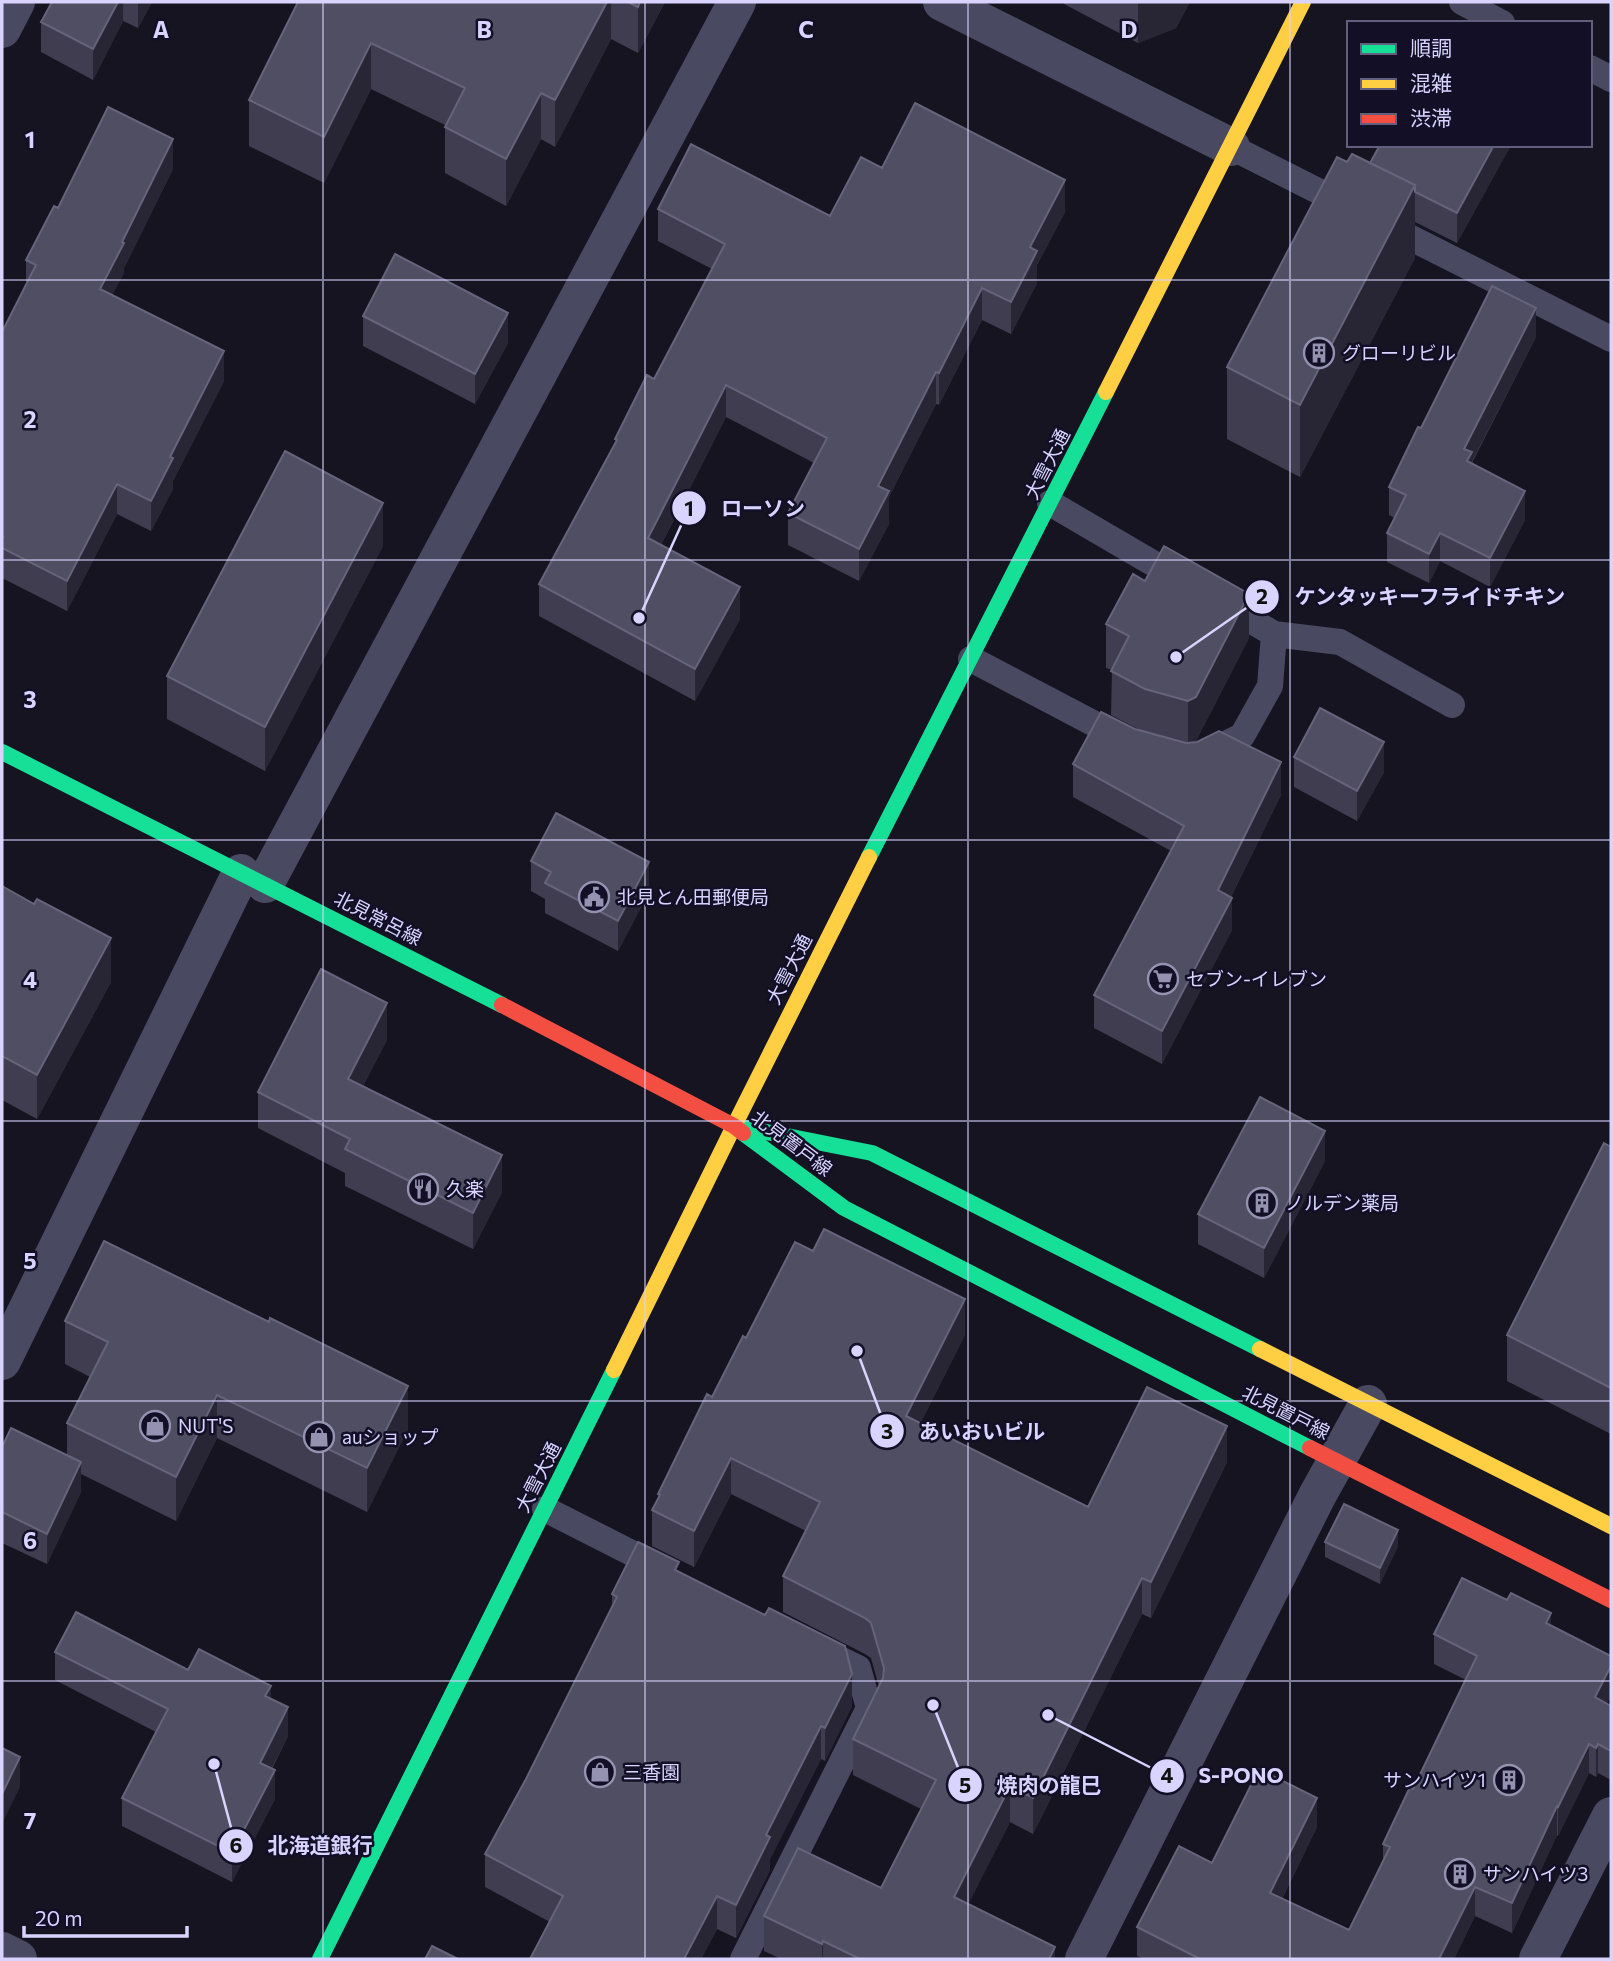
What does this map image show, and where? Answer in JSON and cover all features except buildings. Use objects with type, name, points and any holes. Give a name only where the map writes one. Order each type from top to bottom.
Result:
[{"type":"main road","name":"大雪大通","points":[[320,1959],[734,1126],[1303,2]]},
{"type":"main road","name":"北見常呂線","points":[[2,752],[595,1052],[734,1126]]},
{"type":"main road","name":"北見置戸線","points":[[734,1126],[872,1153],[1611,1526]]},
{"type":"main road","name":"北見置戸線","points":[[734,1126],[844,1208],[1611,1600]]},
{"type":"street","points":[[2,29],[16,2]]},
{"type":"street","points":[[2,1361],[253,879],[737,2]]},
{"type":"street","points":[[943,2],[1231,147]]},
{"type":"street","points":[[1084,1959],[1317,1496],[1368,1404]]},
{"type":"street","points":[[1538,1959],[1611,1816]]},
{"type":"street","points":[[2,1951],[18,1959]]},
{"type":"lane","points":[[1462,2],[1498,21]]},
{"type":"lane","points":[[1592,69],[1611,79]]},
{"type":"lane","points":[[1231,147],[1611,339]]},
{"type":"lane","points":[[1050,503],[1274,634],[1340,642],[1452,705]]},
{"type":"lane","points":[[1177,758],[1190,761],[1242,736],[1270,686],[1274,634]]},
{"type":"lane","points":[[971,659],[1139,747],[1152,751]]},
{"type":"lane","points":[[545,1509],[684,1580]]},
{"type":"lane","points":[[743,1959],[869,1708],[858,1668],[796,1637]]},
{"type":"traffic: fast","points":[[869,857],[1106,392]]},
{"type":"traffic: fast","points":[[2,752],[502,1005]]},
{"type":"traffic: fast","points":[[746,1128],[872,1153],[1260,1349]]},
{"type":"traffic: fast","points":[[743,1133],[844,1208],[1310,1448]]},
{"type":"traffic: fast","points":[[320,1959],[614,1370]]},
{"type":"traffic: slow","points":[[1106,392],[1303,2]]},
{"type":"traffic: slow","points":[[614,1370],[869,857]]},
{"type":"traffic: slow","points":[[1260,1349],[1611,1526]]},
{"type":"traffic: jam","points":[[502,1005],[743,1133]]},
{"type":"traffic: jam","points":[[1310,1448],[1611,1600]]},
{"type":"place","name":"グローリビル","points":[[1319,353]]},
{"type":"place","name":"ローソン","points":[[639,618]]},
{"type":"place","name":"ケンタッキーフライドチキン","points":[[1176,657]]},
{"type":"place","name":"北見とん田郵便局","points":[[594,897]]},
{"type":"place","name":"セブン-イレブン","points":[[1163,979]]},
{"type":"place","name":"久楽","points":[[423,1189]]},
{"type":"place","name":"ノルデン薬局","points":[[1262,1203]]},
{"type":"place","name":"あいおいビル","points":[[857,1351]]},
{"type":"place","name":"NUT'S","points":[[155,1426]]},
{"type":"place","name":"auショップ","points":[[319,1437]]},
{"type":"place","name":"焼肉の龍巳","points":[[933,1705]]},
{"type":"place","name":"S-PONO","points":[[1048,1715]]},
{"type":"place","name":"北海道銀行","points":[[214,1764]]},
{"type":"place","name":"三香園","points":[[600,1772]]},
{"type":"place","name":"サンハイツ1","points":[[1509,1780]]},
{"type":"place","name":"サンハイツ3","points":[[1460,1874]]}]
